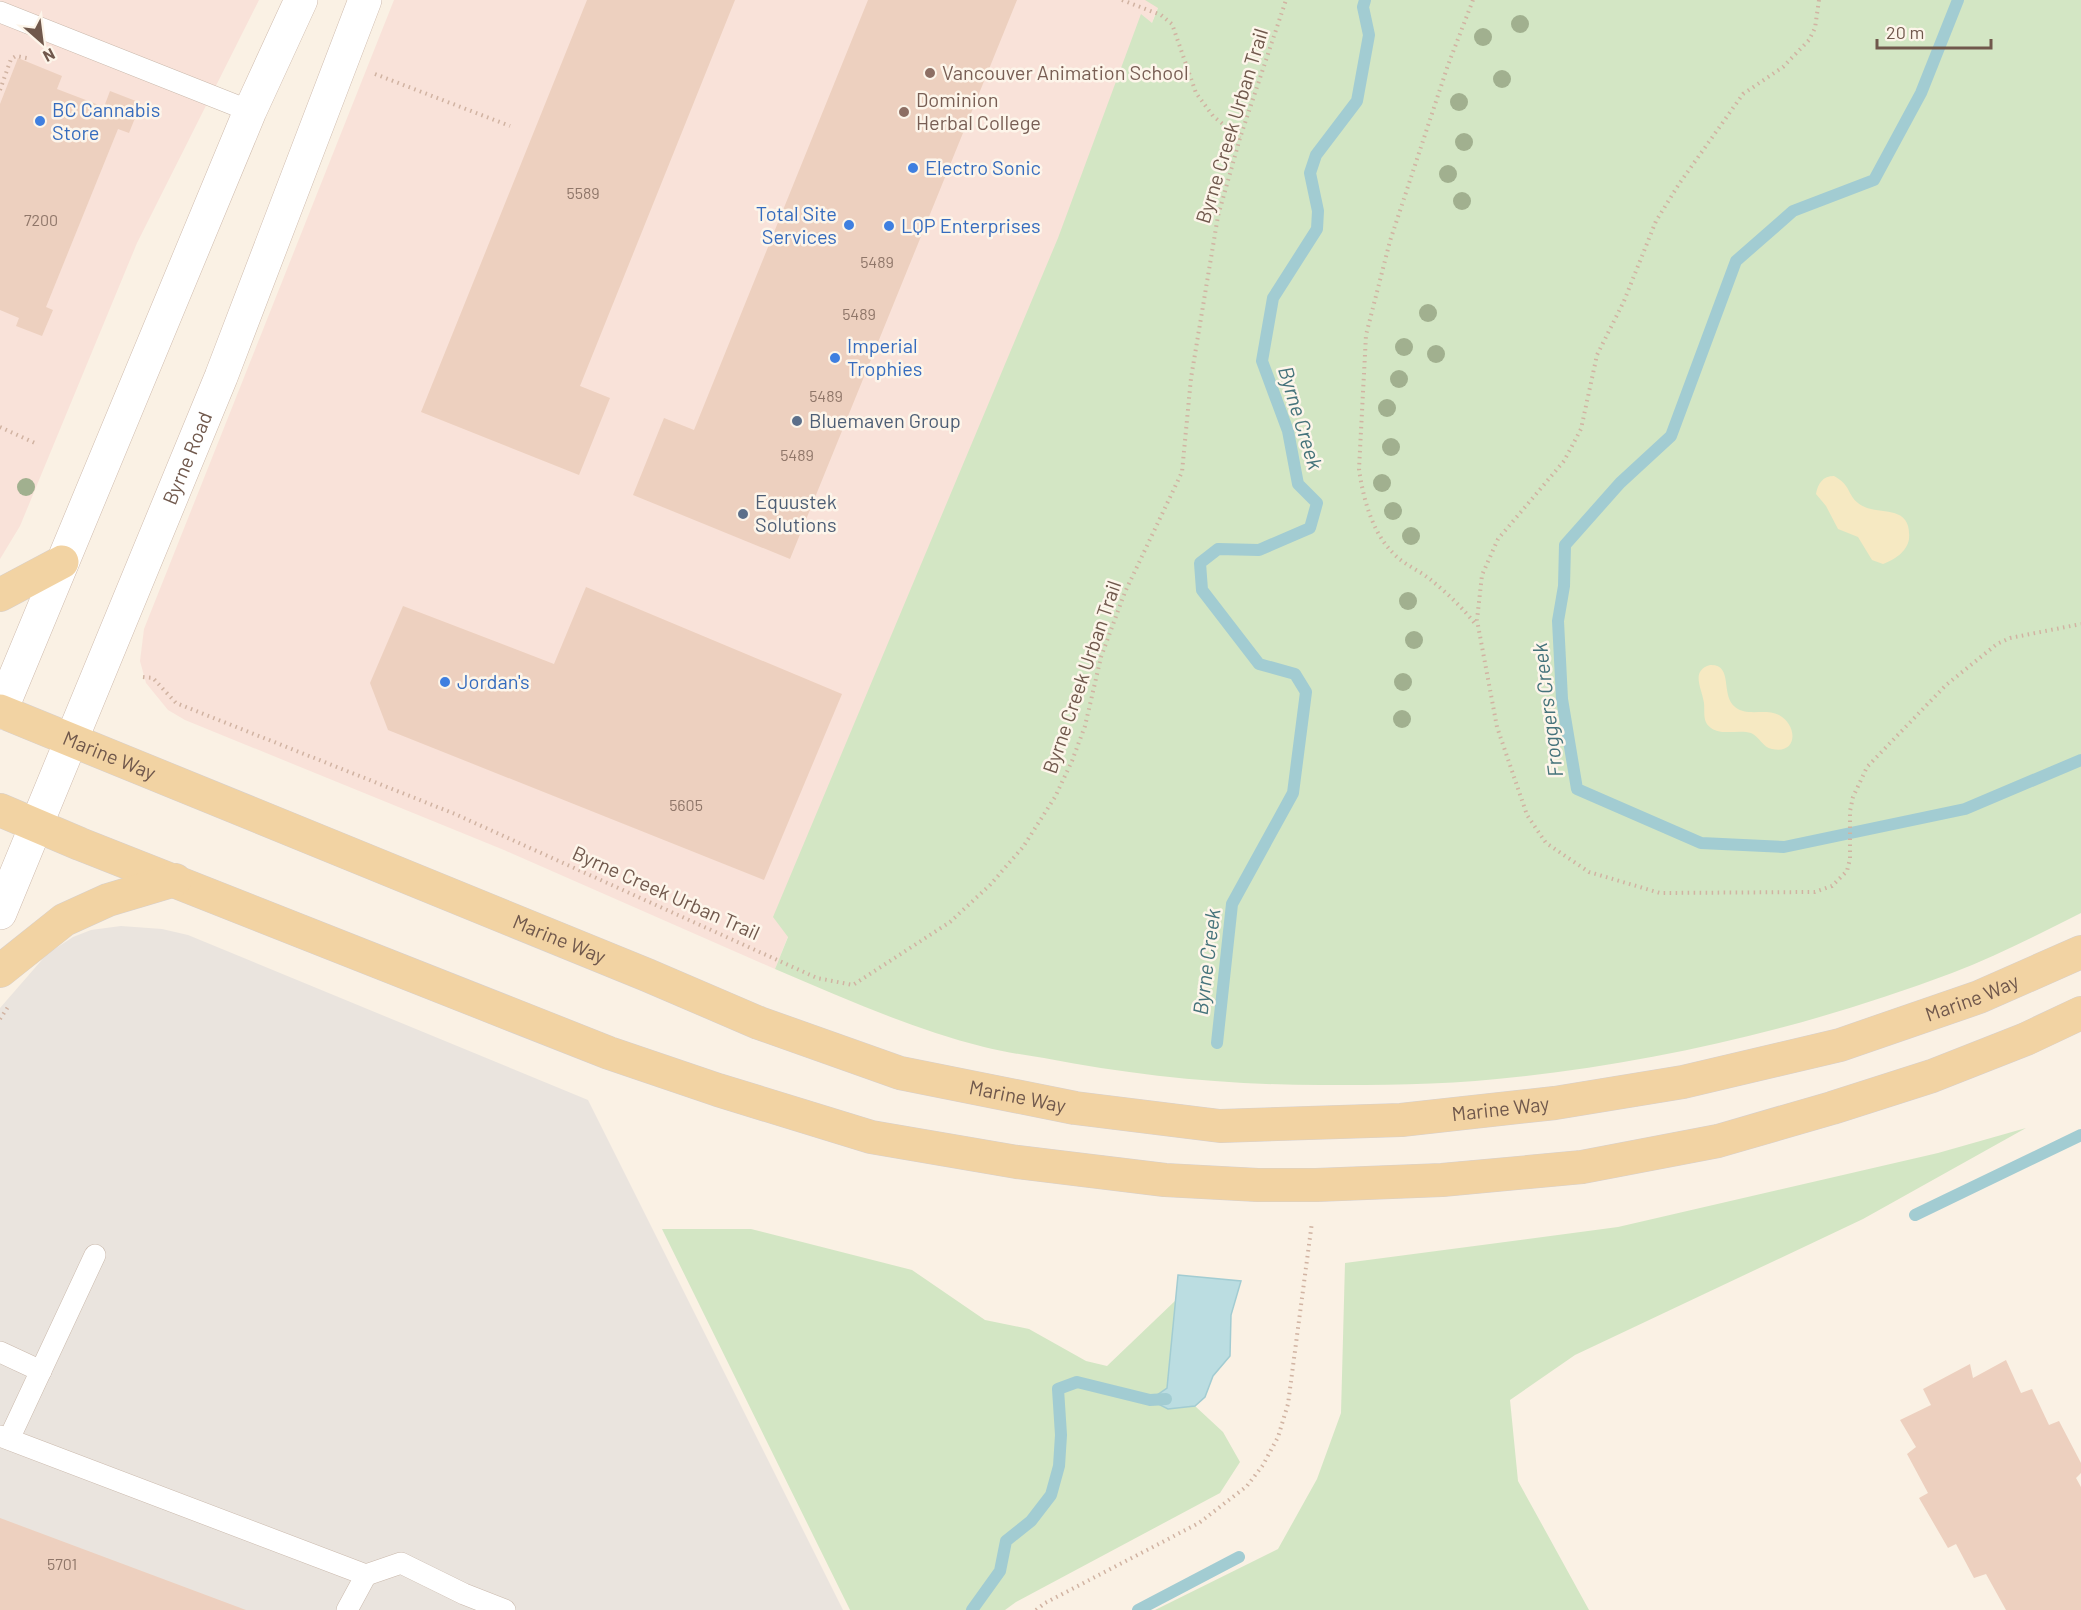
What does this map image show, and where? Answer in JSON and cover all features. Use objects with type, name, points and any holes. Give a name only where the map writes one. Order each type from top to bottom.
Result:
[{"type":"main road","points":[[0,595],[63,562]]},
{"type":"main road","name":"Marine Way","points":[[0,712],[625,966],[759,1023],[900,1073],[1075,1108],[1220,1126],[1401,1120],[1555,1103],[1683,1082],[1840,1045],[1979,997],[2081,952]]},
{"type":"main road","points":[[0,810],[609,1053],[718,1090],[871,1137],[1017,1162],[1153,1178],[1258,1185],[1316,1185],[1442,1180],[1582,1167],[1718,1141],[1832,1108],[1932,1076],[2026,1039],[2081,1012]]},
{"type":"main road","points":[[0,971],[64,920],[108,900],[175,880]]},
{"type":"street","points":[[0,712],[250,111],[301,0]]},
{"type":"street","name":"Byrne Road","points":[[0,913],[221,376],[365,0]]},
{"type":"lane","points":[[0,12],[250,111]]},
{"type":"lane","points":[[95,1255],[41,1371],[4,1438],[366,1575],[401,1563],[505,1610]]},
{"type":"lane","points":[[0,1352],[41,1371]]},
{"type":"lane","points":[[347,1610],[366,1575]]},
{"type":"path","points":[[1122,0],[1161,15],[1172,24],[1196,93],[1213,116],[1240,138]]},
{"type":"path","name":"Byrne Creek Urban Trail","points":[[143,676],[153,678],[176,703],[455,814],[817,978],[853,985],[950,922],[990,885],[1023,847],[1055,797],[1068,770],[1085,726],[1101,657],[1125,592],[1182,472],[1191,378],[1218,216],[1240,138],[1286,0]]},
{"type":"path","points":[[1473,0],[1448,65],[1390,241],[1366,336],[1359,470],[1362,488],[1380,536],[1393,553],[1412,569],[1429,578],[1470,617],[1478,628]]},
{"type":"path","points":[[1819,0],[1815,28],[1809,40],[1783,67],[1743,94],[1679,184],[1656,221],[1624,301],[1597,355],[1581,429],[1564,461],[1498,539],[1482,575],[1478,628],[1497,727],[1527,815],[1546,843],[1589,872],[1660,892],[1815,892],[1832,886],[1847,871],[1850,859],[1850,811],[1853,796],[1867,767],[1946,685],[1997,644],[2010,638],[2081,624]]},
{"type":"path","points":[[0,90],[11,59],[16,56],[28,58]]},
{"type":"path","points":[[372,73],[510,126]]},
{"type":"path","points":[[0,427],[37,444]]},
{"type":"path","points":[[1036,1610],[1045,1603],[1199,1523],[1247,1486],[1263,1465],[1278,1437],[1288,1404],[1316,1185]]},
{"type":"shaded area","points":[[0,0],[259,0],[137,243],[20,526],[0,559]]},
{"type":"shaded area","points":[[394,0],[1161,0],[775,969],[504,850],[185,720],[168,710],[146,683],[140,661],[144,629]]},
{"type":"shaded area","points":[[121,926],[162,929],[188,935],[588,1100],[843,1610],[0,1610],[0,1008],[47,954],[73,937],[91,930]]},
{"type":"green space","points":[[1145,0],[2081,0],[2081,913],[1952,973],[1897,993],[1785,1027],[1613,1064],[1497,1079],[1431,1084],[1286,1085],[1217,1081],[1113,1070],[1014,1053],[957,1040],[904,1022],[775,969],[788,937],[773,917],[1058,238],[1141,14],[1152,23],[1158,8]]},
{"type":"green space","points":[[2026,1128],[1863,1219],[1575,1355],[1510,1400],[1518,1481],[1589,1610],[1155,1610],[1278,1549],[1317,1479],[1341,1413],[1345,1263],[1618,1227],[1938,1153]]},
{"type":"green space","points":[[662,1229],[751,1229],[912,1270],[985,1320],[1029,1329],[1086,1361],[1107,1366],[1176,1300],[1167,1388],[1151,1399],[1168,1409],[1195,1406],[1223,1432],[1240,1462],[1220,1493],[1005,1610],[850,1610]]},
{"type":"sand","points":[[1834,476],[1846,486],[1858,503],[1874,510],[1891,512],[1905,519],[1909,539],[1906,548],[1899,555],[1883,564],[1872,560],[1858,537],[1838,529],[1826,506],[1816,494],[1822,481]]},
{"type":"sand","points":[[1710,665],[1722,669],[1728,695],[1735,707],[1745,711],[1774,713],[1790,725],[1792,738],[1787,748],[1772,749],[1751,733],[1720,732],[1708,726],[1705,720],[1699,676],[1700,671]]},
{"type":"water","points":[[1178,1275],[1241,1281],[1231,1315],[1230,1356],[1213,1376],[1205,1397],[1195,1406],[1168,1409],[1150,1400],[1167,1388]]},
{"type":"building","points":[[587,0],[735,0],[580,386],[610,398],[579,475],[421,412]]},
{"type":"building","points":[[868,0],[1017,0],[790,559],[633,495],[664,418],[694,430]]},
{"type":"building","points":[[18,58],[62,76],[57,89],[104,107],[110,91],[141,103],[129,133],[118,129],[46,307],[53,310],[42,336],[16,326],[19,318],[0,310],[0,104]]},
{"type":"building","points":[[586,587],[842,694],[764,880],[388,730],[370,683],[403,606],[554,664]]},
{"type":"building","points":[[2006,1360],[2021,1393],[2032,1389],[2049,1425],[2059,1421],[2081,1463],[2081,1473],[2076,1478],[2081,1487],[2081,1610],[2006,1610],[1986,1574],[1974,1578],[1956,1544],[1948,1548],[1919,1498],[1928,1493],[1907,1454],[1916,1447],[1900,1420],[1931,1405],[1923,1389],[1970,1364],[1973,1378]]},
{"type":"building","points":[[0,1518],[246,1610],[0,1610]]},
{"type":"waterway","name":"Byrne Creek","points":[[1217,1043],[1232,904],[1293,793],[1306,692],[1295,674],[1259,664],[1202,590],[1200,563],[1218,549],[1259,550],[1310,528],[1317,503],[1298,484],[1288,431],[1262,361],[1273,298],[1317,229],[1318,211],[1310,173],[1316,155],[1357,101],[1369,35],[1363,7],[1365,0]]},
{"type":"waterway","name":"Froggers Creek","points":[[1958,0],[1921,93],[1874,180],[1793,211],[1736,261],[1671,436],[1620,483],[1565,545],[1564,586],[1558,621],[1562,699],[1577,789],[1701,843],[1784,847],[1965,809],[2081,760]]},
{"type":"waterway","points":[[1915,1215],[2081,1135]]},
{"type":"waterway","name":"Byrne Creek","points":[[972,1610],[1000,1571],[1006,1541],[1031,1521],[1051,1495],[1059,1466],[1061,1435],[1058,1389],[1077,1382],[1150,1400],[1166,1399]]},
{"type":"waterway","points":[[1138,1610],[1239,1557]]},
{"type":"place","name":"Vancouver Animation School","points":[[930,73]]},
{"type":"place","name":"Dominion Herbal College","points":[[904,112]]},
{"type":"place","name":"BC Cannabis Store","points":[[40,121]]},
{"type":"place","name":"Electro Sonic","points":[[913,168]]},
{"type":"place","name":"Total Site Services","points":[[849,225]]},
{"type":"place","name":"LQP Enterprises","points":[[889,226]]},
{"type":"place","name":"Imperial Trophies","points":[[835,358]]},
{"type":"place","name":"Bluemaven Group","points":[[797,421]]},
{"type":"place","name":"Equustek Solutions","points":[[743,514]]},
{"type":"place","name":"Jordan's","points":[[445,682]]}]
